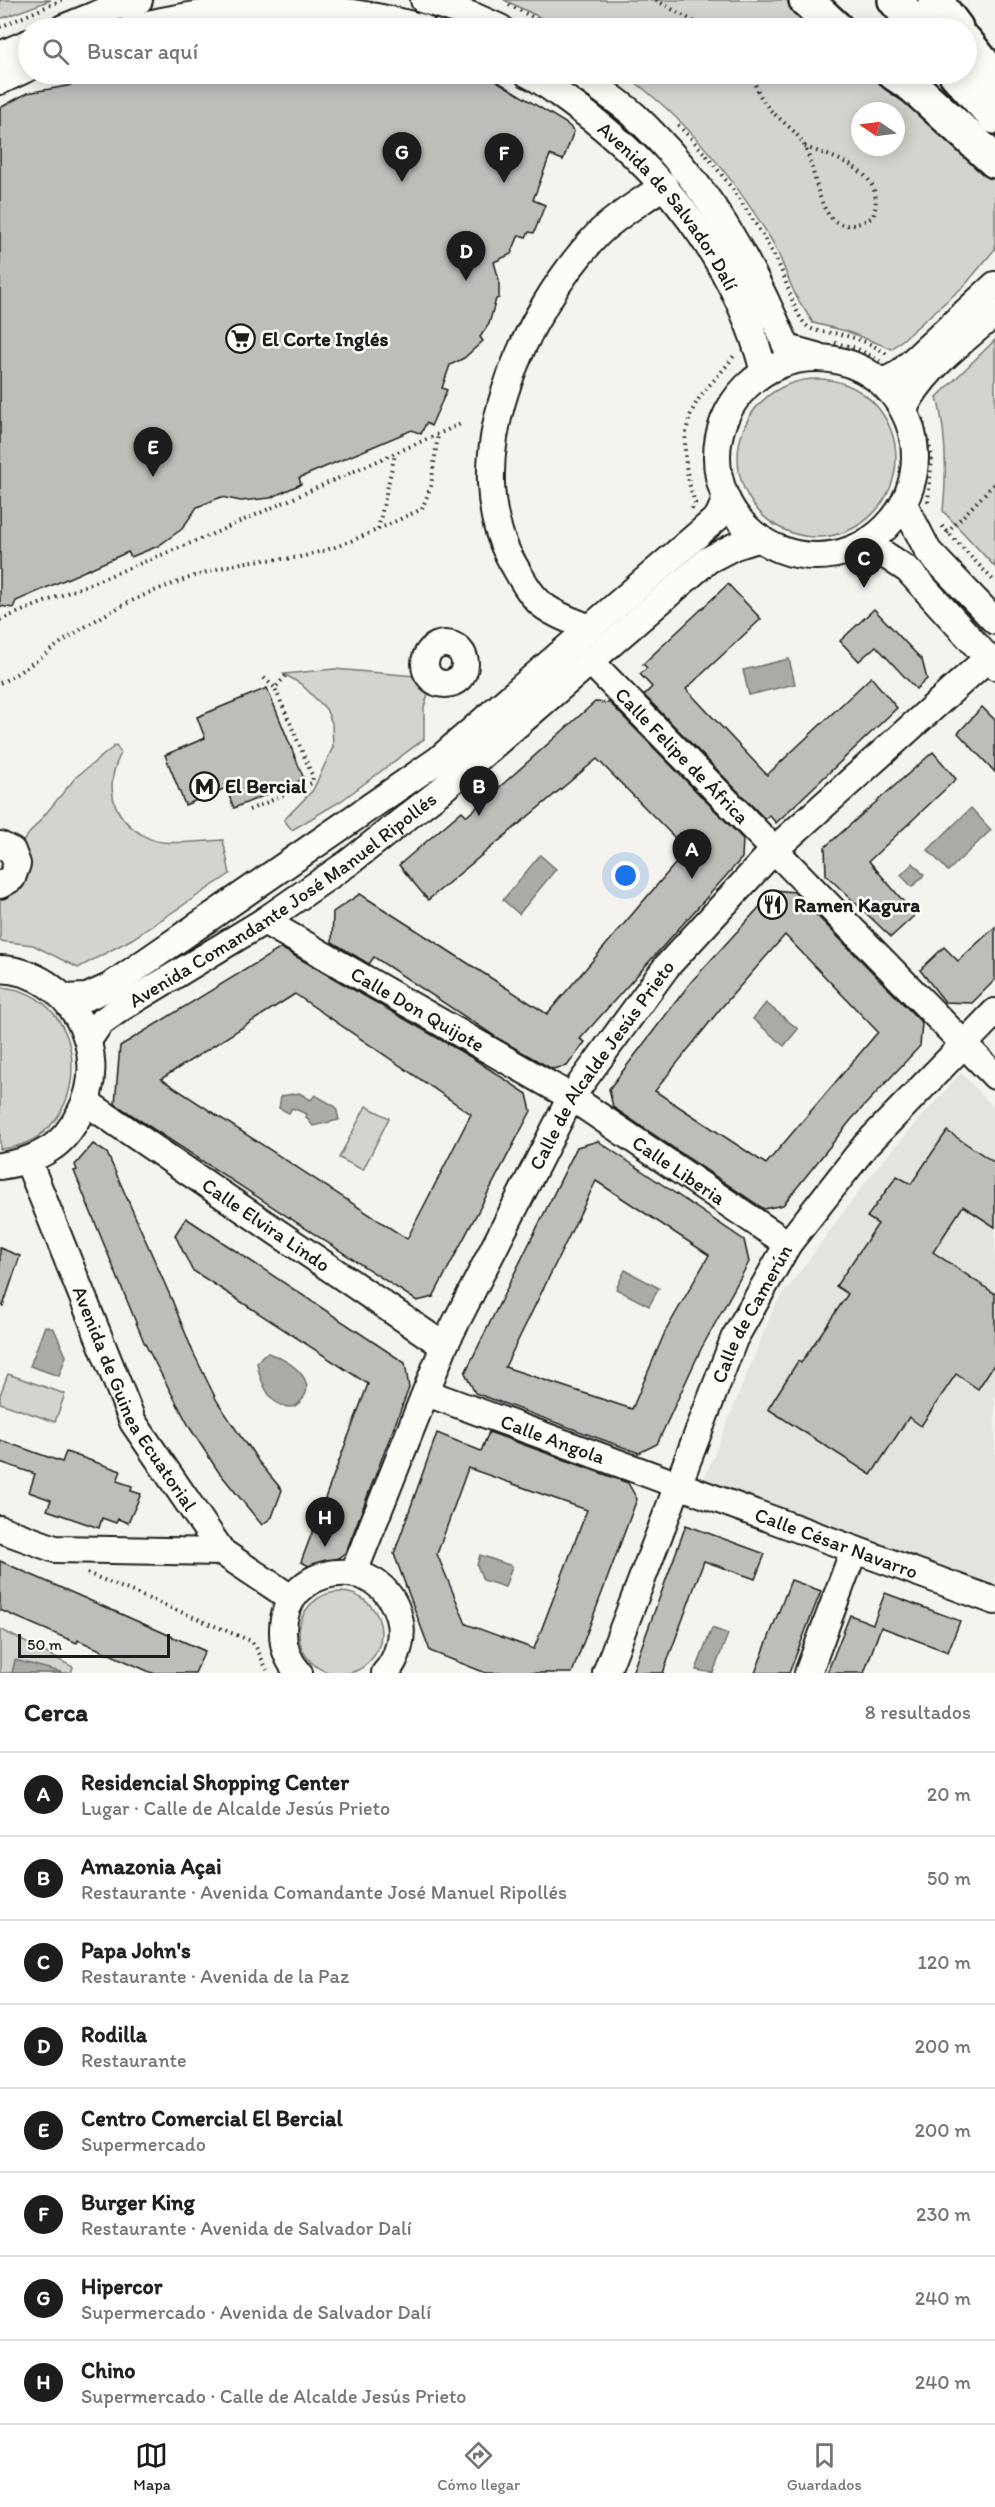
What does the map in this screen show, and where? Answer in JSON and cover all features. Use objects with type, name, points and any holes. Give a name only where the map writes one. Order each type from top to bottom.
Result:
[{"type":"highway","points":[[806,0],[825,18]]},
{"type":"highway","points":[[895,0],[910,18]]},
{"type":"highway","points":[[934,0],[948,18]]},
{"type":"highway","points":[[977,56],[995,78]]},
{"type":"highway","points":[[910,84],[995,161]]},
{"type":"highway","points":[[965,84],[995,117]]},
{"type":"street","points":[[88,18],[139,0]]},
{"type":"street","points":[[424,0],[478,18]]},
{"type":"street","points":[[171,18],[216,10],[266,7],[347,11],[378,18]]},
{"type":"street","points":[[0,55],[18,47]]},
{"type":"street","points":[[0,81],[18,73]]},
{"type":"street","name":"Avenida de Salvador Dalí","points":[[531,84],[602,125],[664,185],[709,245],[751,328],[764,372]]},
{"type":"street","name":"Avenida de Salvador Dalí","points":[[592,84],[632,114],[675,157],[704,193],[739,246],[760,285],[787,348],[824,349]]},
{"type":"street","points":[[591,628],[566,619],[545,607],[536,598],[511,560],[492,503],[493,450],[498,421],[518,356],[543,307],[599,232],[664,185]]},
{"type":"street","points":[[899,389],[995,285]]},
{"type":"street","points":[[899,389],[927,374],[995,313]]},
{"type":"street","points":[[916,504],[867,543],[835,555],[800,555],[768,544],[742,525],[732,513],[726,499],[720,479],[717,448],[725,419],[741,392],[764,372],[824,349],[899,389],[914,440],[916,504],[928,551],[995,621]]},
{"type":"street","name":"Avenida Comandante José Manuel Ripollés","points":[[65,998],[87,997],[110,987],[438,760],[718,518],[726,499]]},
{"type":"street","name":"Avenida Comandante José Manuel Ripollés","points":[[88,1039],[100,1023],[121,1008],[264,921],[348,863],[438,793],[708,560],[735,546],[760,538]]},
{"type":"street","points":[[867,543],[908,570],[991,662]]},
{"type":"street","name":"Calle Felipe de África","points":[[590,661],[995,1076]]},
{"type":"street","name":"Calle de Alcalde Jesús Prieto","points":[[354,1572],[444,1346],[571,1096],[667,966],[775,849],[991,662]]},
{"type":"street","points":[[0,845],[12,851],[17,864],[12,878],[0,885]]},
{"type":"street","name":"Calle Don Quijote","points":[[264,921],[571,1096]]},
{"type":"street","points":[[0,969],[27,974],[49,985],[65,998],[80,1019],[88,1039],[93,1071],[86,1102],[73,1127],[53,1147],[28,1161],[0,1166]]},
{"type":"street","name":"Calle de Camerún","points":[[606,1673],[734,1340],[788,1244],[865,1146],[995,1012]]},
{"type":"street","name":"Calle Liberia","points":[[571,1096],[788,1244]]},
{"type":"street","name":"Calle Elvira Lindo","points":[[86,1102],[444,1346]]},
{"type":"street","name":"Avenida de Guinea Ecuatorial","points":[[28,1161],[133,1422],[222,1552],[291,1598]]},
{"type":"street","name":"Calle Angola","points":[[427,1392],[677,1486]]},
{"type":"street","name":"Calle César Navarro","points":[[677,1486],[995,1601]]},
{"type":"street","points":[[0,1529],[55,1550],[222,1552]]},
{"type":"street","points":[[808,1673],[854,1550]]},
{"type":"street","points":[[299,1673],[291,1664],[283,1645],[283,1621],[291,1598],[306,1583],[332,1572],[354,1572],[368,1577],[385,1589],[396,1606],[402,1628],[395,1671]]},
{"type":"path","points":[[21,18],[62,0]]},
{"type":"path","points":[[656,0],[690,18]]},
{"type":"path","points":[[501,2],[537,18]]},
{"type":"path","points":[[0,27],[18,19]]},
{"type":"path","points":[[755,84],[762,99],[793,130],[805,147],[819,200],[829,218],[842,224],[859,225],[873,217],[877,204],[874,188],[864,175],[845,162],[805,147]]},
{"type":"path","points":[[824,349],[856,348],[872,355],[927,430],[932,457],[916,504]]},
{"type":"path","points":[[690,512],[695,502],[687,478],[684,448],[688,422],[701,395],[725,371],[737,350]]},
{"type":"path","points":[[0,620],[201,539],[463,423]]},
{"type":"path","points":[[0,683],[38,661],[64,640],[136,598],[169,585],[242,563],[304,556],[323,551],[357,540],[422,509],[430,486],[438,434]]},
{"type":"path","points":[[378,529],[395,453]]},
{"type":"path","points":[[940,524],[995,582]]},
{"type":"path","points":[[275,688],[288,673]]},
{"type":"path","points":[[249,810],[312,783],[313,777],[275,688],[264,678]]},
{"type":"path","points":[[76,1569],[251,1641],[269,1673]]},
{"type":"shaded area","points":[[0,0],[51,0],[0,19]]},
{"type":"shaded area","points":[[504,0],[788,0],[807,18],[541,18]]},
{"type":"shaded area","points":[[638,84],[885,84],[928,116],[969,151],[995,178],[995,249],[965,285],[892,349],[846,331],[813,323],[796,296],[779,254],[757,217],[724,171],[688,129]]},
{"type":"shaded area","points":[[995,340],[995,567],[943,511],[945,454],[943,425],[937,397]]},
{"type":"shaded area","points":[[817,379],[847,385],[861,392],[873,402],[883,414],[890,428],[896,458],[890,488],[883,502],[873,514],[861,524],[847,531],[817,537],[787,531],[773,524],[761,514],[751,502],[744,488],[738,458],[744,428],[751,414],[761,402],[773,392],[787,385]]},
{"type":"shaded area","points":[[789,659],[795,684],[749,695],[743,670]]},
{"type":"shaded area","points":[[334,669],[415,676],[430,688],[424,707],[424,739],[341,801],[292,830],[284,820],[313,790],[333,747],[332,723],[326,709],[301,684],[284,674]]},
{"type":"shaded area","points":[[116,745],[121,753],[113,776],[113,798],[123,818],[141,834],[159,842],[185,843],[223,840],[230,874],[132,939],[78,968],[33,945],[0,941],[0,890],[22,856],[23,841],[76,777]]},
{"type":"shaded area","points":[[971,808],[991,830],[948,871],[928,850]]},
{"type":"shaded area","points":[[540,855],[556,869],[519,914],[503,900]]},
{"type":"shaded area","points":[[913,863],[924,875],[912,887],[901,875]]},
{"type":"shaded area","points":[[0,987],[32,996],[54,1014],[68,1039],[72,1068],[67,1097],[54,1122],[31,1140],[0,1149]]},
{"type":"shaded area","points":[[766,1003],[798,1029],[784,1046],[753,1019]]},
{"type":"shaded area","points":[[961,1073],[995,1109],[995,1584],[704,1480],[774,1307],[873,1172]]},
{"type":"shaded area","points":[[299,1093],[311,1100],[315,1095],[336,1107],[339,1120],[313,1126],[306,1117],[307,1114],[292,1108],[289,1113],[279,1108],[281,1096]]},
{"type":"shaded area","points":[[366,1106],[389,1118],[363,1170],[339,1158]]},
{"type":"shaded area","points":[[625,1270],[659,1288],[649,1306],[616,1289]]},
{"type":"shaded area","points":[[45,1326],[54,1329],[66,1356],[59,1376],[30,1366]]},
{"type":"shaded area","points":[[268,1353],[295,1367],[306,1382],[307,1390],[295,1406],[280,1405],[268,1394],[257,1363],[263,1355]]},
{"type":"shaded area","points":[[8,1374],[65,1394],[55,1422],[0,1403],[0,1395]]},
{"type":"shaded area","points":[[480,1555],[512,1566],[505,1587],[483,1580],[477,1565]]},
{"type":"shaded area","points":[[332,1592],[348,1592],[363,1599],[374,1610],[381,1625],[381,1641],[374,1656],[363,1667],[351,1673],[329,1673],[317,1667],[306,1656],[299,1641],[299,1625],[306,1610],[317,1599]]},
{"type":"shaded area","points":[[712,1628],[728,1634],[713,1673],[696,1670]]},
{"type":"shaded area","points":[[0,1629],[73,1667],[71,1673],[0,1673]]},
{"type":"shaded area","points":[[15,1660],[61,1672],[61,1673],[12,1673]]},
{"type":"building","name":"El Corte Inglés","points":[[72,84],[502,84],[567,124],[574,131],[563,160],[550,155],[533,200],[545,205],[534,233],[529,232],[526,237],[519,235],[511,254],[494,262],[499,280],[499,298],[496,299],[489,324],[480,337],[483,341],[464,358],[450,365],[442,388],[447,390],[431,426],[426,423],[421,434],[412,430],[299,478],[301,484],[270,498],[241,501],[221,497],[197,507],[182,529],[158,546],[131,557],[128,552],[16,601],[13,608],[0,606],[0,108],[27,93]]},
{"type":"building","points":[[728,584],[761,619],[686,689],[767,775],[871,677],[897,708],[776,823],[769,815],[765,819],[644,695],[652,687],[640,674],[647,668],[643,664]]},
{"type":"building","points":[[874,609],[922,660],[927,679],[916,689],[876,646],[859,661],[840,641]]},
{"type":"building","points":[[267,688],[304,779],[234,808],[226,788],[185,805],[165,755],[205,738],[197,717]]},
{"type":"building","points":[[595,702],[610,703],[743,839],[742,858],[580,1039],[585,1042],[567,1066],[552,1069],[499,1039],[374,957],[369,964],[332,942],[333,912],[360,894],[547,1014],[687,850],[597,759],[428,900],[399,865],[462,811],[467,816]]},
{"type":"building","points":[[982,707],[995,720],[995,772],[958,733]]},
{"type":"building","points":[[933,752],[956,779],[869,861],[915,915],[891,937],[826,875],[825,847]]},
{"type":"building","points":[[775,890],[794,892],[922,1023],[920,1046],[851,1120],[783,1205],[764,1209],[613,1107],[609,1089],[691,982]],"holes":[[[785,935],[878,1032],[766,1164],[655,1091],[721,1008]]]},
{"type":"building","points":[[995,927],[995,980],[972,1003],[945,1002],[920,970],[944,947],[958,961]]},
{"type":"building","points":[[281,948],[474,1059],[527,1094],[531,1111],[433,1297],[417,1301],[115,1104],[120,1046]],"holes":[[[295,994],[471,1114],[407,1239],[161,1079]]]},
{"type":"building","points":[[947,1131],[995,1163],[995,1227],[963,1206],[933,1252],[995,1294],[995,1363],[978,1389],[956,1374],[921,1426],[909,1417],[871,1475],[768,1409],[798,1361],[801,1363],[848,1294],[836,1286],[878,1224],[867,1217],[897,1176],[911,1184]]},
{"type":"building","points":[[598,1141],[744,1240],[749,1262],[701,1349],[657,1444],[639,1453],[475,1393],[465,1373],[577,1147]],"holes":[[[596,1181],[709,1255],[665,1332],[632,1409],[505,1367]]]},
{"type":"building","points":[[93,1144],[107,1153],[193,1352],[217,1401],[247,1446],[282,1490],[272,1517],[262,1525],[218,1471],[190,1428],[144,1342],[74,1171],[77,1170],[75,1165]]},
{"type":"building","points":[[186,1218],[405,1363],[409,1388],[346,1552],[338,1558],[309,1566],[301,1562],[368,1384],[192,1270],[175,1235]]},
{"type":"building","points":[[0,1248],[20,1256],[3,1306],[0,1305]]},
{"type":"building","points":[[489,1432],[628,1483],[637,1499],[572,1673],[486,1673],[430,1651],[394,1554],[437,1433],[481,1451]],"holes":[[[468,1468],[587,1510],[534,1649],[466,1624],[437,1554]]]},
{"type":"building","points":[[0,1440],[62,1462],[66,1452],[121,1471],[117,1481],[132,1486],[131,1491],[141,1494],[128,1523],[118,1519],[116,1523],[102,1518],[99,1528],[47,1510],[51,1500],[29,1492],[35,1474],[0,1462]]},
{"type":"building","points":[[686,1525],[765,1554],[755,1579],[704,1561],[663,1673],[632,1673]]},
{"type":"building","points":[[0,1561],[205,1651],[195,1673],[152,1673],[78,1640],[77,1643],[0,1610]]},
{"type":"building","points":[[791,1580],[821,1591],[789,1673],[755,1673]]},
{"type":"building","points":[[885,1593],[960,1621],[948,1652],[881,1627],[864,1673],[827,1673],[850,1615],[873,1624]]},
{"type":"place","name":"Hipercor","points":[[402,182]]},
{"type":"place","name":"Burger King","points":[[504,183]]},
{"type":"place","name":"Rodilla","points":[[466,281]]},
{"type":"place","name":"El Corte Inglés","points":[[241,339]]},
{"type":"place","name":"Centro Comercial El Bercial","points":[[153,477]]},
{"type":"place","name":"Papa John's","points":[[864,588]]},
{"type":"place","name":"El Bercial","points":[[204,786]]},
{"type":"place","name":"Amazonia Açai","points":[[479,816]]},
{"type":"place","name":"Residencial Shopping Center","points":[[692,879]]},
{"type":"place","name":"Ramen Kagura","points":[[773,905]]},
{"type":"place","name":"Chino","points":[[325,1547]]}]
